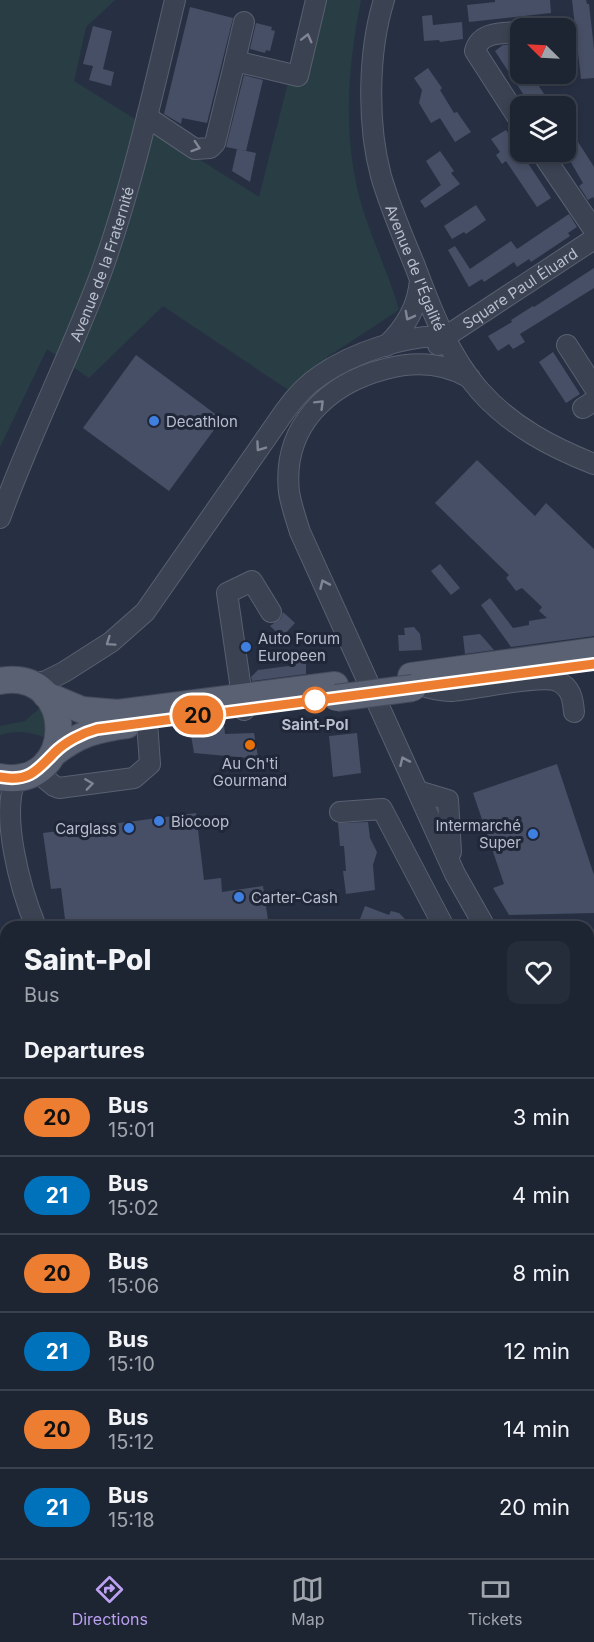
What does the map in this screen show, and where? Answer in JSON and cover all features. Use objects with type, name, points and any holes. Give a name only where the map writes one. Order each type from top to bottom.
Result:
[{"type":"main road","points":[[18,682],[73,707],[109,714],[243,704],[415,681],[594,651]]},
{"type":"main road","points":[[415,681],[594,664]]},
{"type":"main road","points":[[18,682],[54,705],[59,723],[60,735],[27,770]]},
{"type":"main road","points":[[27,770],[78,736],[90,731],[243,704]]},
{"type":"street","name":"Avenue de la Fraternité","points":[[0,518],[96,285],[125,198],[175,0]]},
{"type":"street","points":[[235,61],[298,76],[316,0]]},
{"type":"street","name":"Avenue de l'Égalité","points":[[384,0],[377,32],[373,72],[377,157],[384,185],[420,280],[445,337],[470,378],[503,413],[530,433],[594,464]]},
{"type":"street","points":[[147,117],[195,149],[210,148],[215,143],[244,22]]},
{"type":"street","points":[[510,33],[490,35],[479,42],[475,51],[510,105]]},
{"type":"street","name":"Square Paul Éluard","points":[[409,365],[427,354],[445,337],[593,227],[548,162]]},
{"type":"street","points":[[386,346],[400,332],[409,318],[420,280]]},
{"type":"street","points":[[18,682],[46,681],[64,672],[111,642],[138,619],[152,603],[285,411],[299,394],[321,375],[332,368],[386,346],[425,337],[445,337]]},
{"type":"street","points":[[567,345],[594,387]]},
{"type":"street","points":[[470,378],[437,365],[409,365],[381,370],[348,382],[318,404],[307,418],[294,444],[289,482],[291,500],[300,532],[455,874],[482,921]]},
{"type":"street","points":[[243,704],[227,592],[252,581],[271,612]]},
{"type":"street","points":[[415,681],[448,691],[553,680],[562,684],[570,692],[574,712]]},
{"type":"street","points":[[33,921],[15,870],[5,832],[4,802],[10,786],[27,770],[59,788],[134,778],[150,764],[147,722]]},
{"type":"street","points":[[340,812],[382,809],[441,921]]},
{"type":"street","points":[[0,857],[32,921]]},
{"type":"green space","points":[[0,0],[115,0],[86,27],[74,81],[259,197],[288,83],[301,86],[321,0],[361,0],[350,79],[349,132],[352,158],[363,210],[399,310],[327,357],[302,399],[163,306],[89,378],[47,349],[0,447]]},
{"type":"green space","points":[[41,707],[48,727],[46,738],[23,732],[0,735],[0,726],[25,721]]},
{"type":"building","points":[[495,0],[550,0],[551,13],[469,22],[467,5],[495,2]]},
{"type":"building","points":[[572,0],[586,0],[589,4],[594,49],[594,78],[581,79],[576,18],[574,18]]},
{"type":"building","points":[[190,7],[233,18],[207,123],[182,118],[181,124],[164,114]]},
{"type":"building","points":[[432,15],[433,25],[462,22],[463,39],[440,42],[439,40],[424,41],[422,16]]},
{"type":"building","points":[[256,23],[272,27],[271,30],[275,31],[270,51],[266,50],[265,53],[250,49]]},
{"type":"building","points":[[93,26],[112,31],[103,69],[114,72],[111,86],[89,80],[93,66],[83,64]]},
{"type":"building","points":[[503,45],[510,45],[510,74],[495,51]]},
{"type":"building","points":[[428,68],[442,88],[440,90],[454,113],[457,112],[471,132],[455,142],[440,118],[431,123],[419,103],[422,90],[414,78]]},
{"type":"building","points":[[244,75],[263,80],[246,151],[226,147]]},
{"type":"building","points":[[517,84],[538,84],[545,96],[524,96]]},
{"type":"building","points":[[506,130],[510,136],[510,162],[527,162],[551,198],[537,207],[506,161],[502,164],[496,155],[500,152],[491,139]]},
{"type":"building","points":[[576,139],[594,167],[594,199],[593,197],[588,200],[579,186],[583,183],[571,162],[576,162]]},
{"type":"building","points":[[237,149],[256,153],[250,182],[232,171]]},
{"type":"building","points":[[440,151],[454,171],[451,173],[460,184],[425,208],[420,201],[441,185],[426,161]]},
{"type":"building","points":[[476,205],[486,220],[466,234],[464,232],[452,239],[444,226]]},
{"type":"building","points":[[569,214],[577,227],[568,233],[570,236],[531,262],[529,259],[517,267],[514,262],[484,282],[482,279],[469,287],[448,250],[455,246],[470,269],[511,241],[517,249]]},
{"type":"building","points":[[594,268],[594,288],[520,334],[525,342],[513,349],[509,344],[498,351],[488,336]]},
{"type":"building","points":[[553,352],[580,394],[566,403],[539,362]]},
{"type":"building","name":"Decathlon","points":[[136,355],[222,419],[169,491],[83,428]]},
{"type":"building","points":[[477,460],[535,516],[546,503],[594,549],[594,636],[511,647],[481,605],[490,598],[513,628],[529,625],[529,621],[547,618],[539,611],[542,607],[522,588],[516,591],[506,578],[509,575],[435,503]]},
{"type":"building","points":[[440,564],[460,588],[451,595],[431,571]]},
{"type":"building","points":[[283,612],[295,623],[282,637],[270,626],[281,618]]},
{"type":"building","points":[[414,627],[420,634],[422,650],[399,651],[398,635],[405,635],[404,628]]},
{"type":"building","points":[[480,634],[494,650],[465,654],[463,636]]},
{"type":"building","points":[[306,661],[306,674],[252,681],[251,677],[258,670],[296,665],[295,662]]},
{"type":"building","points":[[224,725],[225,734],[254,733],[258,757],[194,753],[190,729]]},
{"type":"building","points":[[357,733],[361,773],[333,777],[329,736]]},
{"type":"building","name":"Intermarché Super","points":[[557,764],[594,875],[594,913],[509,915],[493,888],[504,884],[473,793]]},
{"type":"building","points":[[196,813],[204,880],[221,878],[222,892],[263,886],[268,921],[65,921],[61,888],[51,889],[43,833]]},
{"type":"building","points":[[368,822],[370,838],[377,852],[373,865],[375,890],[346,894],[343,871],[346,871],[344,846],[340,846],[338,823]]},
{"type":"building","points":[[365,906],[389,915],[391,911],[399,913],[407,921],[359,921]]},
{"type":"bus line","name":"20","points":[[0,777],[27,776],[46,763],[63,746],[78,736],[97,729],[594,664]]},
{"type":"place","name":"Decathlon","points":[[154,421]]},
{"type":"place","name":"Auto Forum Europeen","points":[[246,647]]},
{"type":"place","name":"Saint-Pol","points":[[315,700]]},
{"type":"place","name":"Au Ch'ti Gourmand","points":[[250,745]]},
{"type":"place","name":"Biocoop","points":[[159,821]]},
{"type":"place","name":"Carglass","points":[[129,828]]},
{"type":"place","name":"Intermarché Super","points":[[533,834]]},
{"type":"place","name":"Carter-Cash","points":[[239,897]]}]
